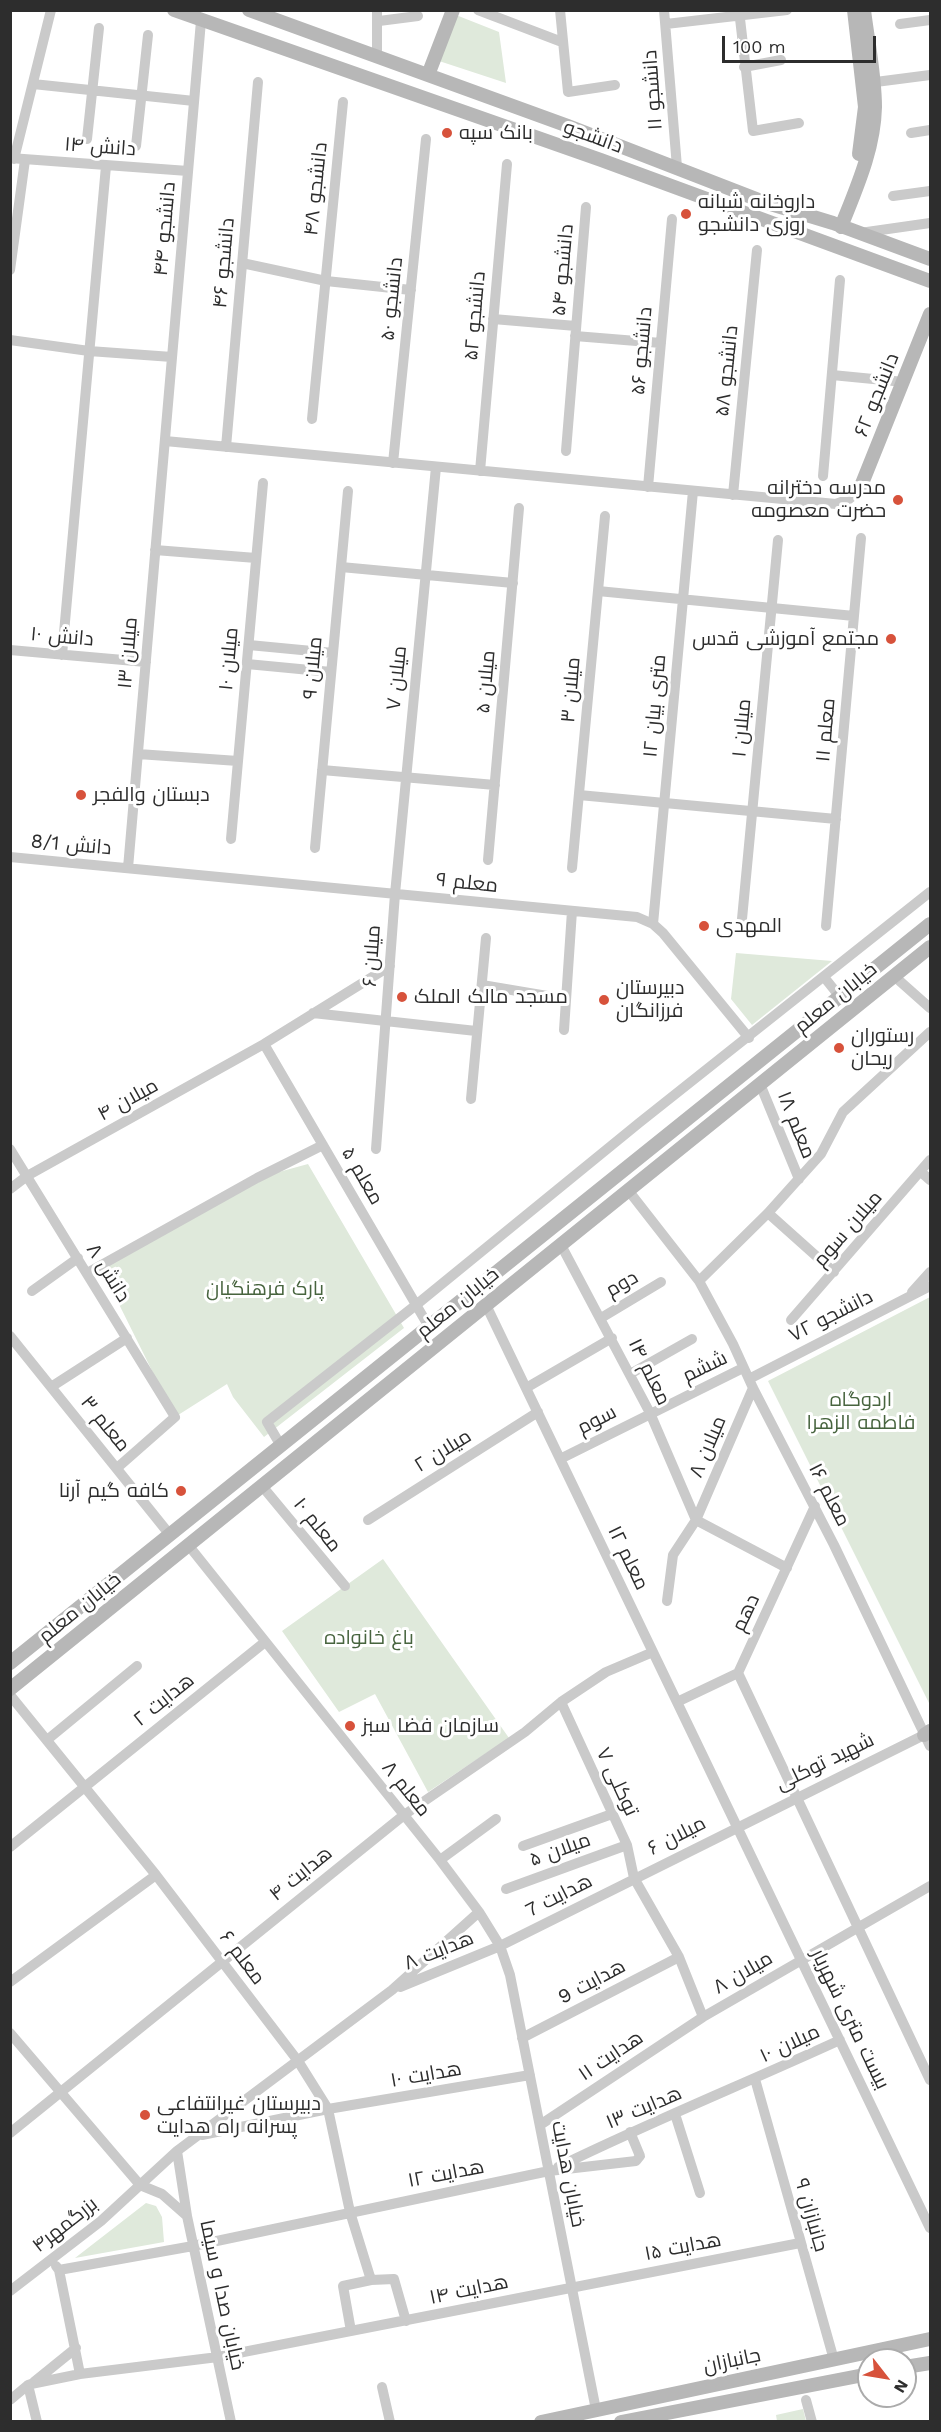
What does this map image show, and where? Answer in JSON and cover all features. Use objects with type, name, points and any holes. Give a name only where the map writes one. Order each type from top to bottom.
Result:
[{"type":"main road","name":"دانشجو","points":[[174,10],[601,160],[930,281]]},
{"type":"main road","name":"دانشجو","points":[[249,10],[677,167],[764,202],[837,225],[930,259]]},
{"type":"main road","points":[[428,75],[453,10]]},
{"type":"main road","points":[[837,225],[867,157],[875,106],[868,83],[854,10]]},
{"type":"main road","points":[[864,10],[868,83]]},
{"type":"main road","points":[[278,48],[288,44],[291,38],[292,33],[288,25]]},
{"type":"main road","points":[[310,59],[304,45],[315,34]]},
{"type":"main road","name":"دانشجو ۶۲","points":[[859,490],[930,314]]},
{"type":"main road","name":"خیابان معلم","points":[[10,1664],[930,924]]},
{"type":"main road","name":"خیابان معلم","points":[[10,1689],[930,947]]},
{"type":"main road","name":"جانبازان","points":[[541,2421],[930,2342]]},
{"type":"main road","name":"جانبازان","points":[[621,2421],[656,2418],[857,2376]]},
{"type":"street","points":[[10,270],[17,159],[51,10]]},
{"type":"street","points":[[478,10],[562,42]]},
{"type":"street","points":[[560,10],[568,92],[615,85]]},
{"type":"street","name":"دانشجو ۱۱","points":[[664,10],[677,167]]},
{"type":"street","points":[[666,24],[739,13],[787,10]]},
{"type":"street","points":[[739,13],[753,131],[799,123]]},
{"type":"street","points":[[377,56],[378,16],[418,16]]},
{"type":"street","points":[[900,24],[930,20]]},
{"type":"street","name":"دانشجو ۴۴","points":[[165,441],[201,21]]},
{"type":"street","points":[[87,139],[99,28]]},
{"type":"street","points":[[136,146],[148,35]]},
{"type":"street","points":[[744,67],[781,60]]},
{"type":"street","points":[[868,83],[930,75]]},
{"type":"street","name":"دانشجو ۴۶","points":[[226,447],[258,82]]},
{"type":"street","points":[[33,84],[194,101]]},
{"type":"street","name":"دانشجو ۴۸","points":[[312,419],[343,102]]},
{"type":"street","points":[[911,133],[930,130]]},
{"type":"street","name":"دانشجو ۵۰","points":[[393,463],[426,139]]},
{"type":"street","name":"دانش ۱۴","points":[[17,159],[188,171]]},
{"type":"street","name":"دانشجو ۵۲","points":[[480,471],[507,164]]},
{"type":"street","points":[[62,655],[106,166]]},
{"type":"street","points":[[893,196],[930,191]]},
{"type":"street","name":"دانشجو ۵۴","points":[[566,451],[586,207]]},
{"type":"street","name":"دانشجو ۵۶","points":[[648,487],[672,219]]},
{"type":"street","points":[[858,233],[930,223]]},
{"type":"street","name":"دانشجو ۵۸","points":[[734,495],[757,250]]},
{"type":"street","points":[[242,263],[326,281],[411,290]]},
{"type":"street","points":[[823,476],[840,280]]},
{"type":"street","points":[[493,319],[576,331]]},
{"type":"street","name":"دانشجو ۵۴","points":[[576,331],[661,343]]},
{"type":"street","points":[[10,340],[89,351],[172,357]]},
{"type":"street","points":[[832,375],[904,382]]},
{"type":"street","points":[[165,441],[836,504],[849,499],[859,490]]},
{"type":"street","name":"میلان ۱۳","points":[[128,868],[165,441]]},
{"type":"street","name":"میلان ۷","points":[[395,894],[436,467]]},
{"type":"street","name":"میلان ۱۰","points":[[231,839],[263,483]]},
{"type":"street","name":"میلان ۹","points":[[315,848],[348,491]]},
{"type":"street","name":"۱۲ متری بیان","points":[[653,924],[693,491]]},
{"type":"street","name":"میلان ۵","points":[[488,860],[519,508]]},
{"type":"street","name":"میلان ۳","points":[[572,868],[605,516]]},
{"type":"street","name":"معلم ۱۱","points":[[826,926],[861,538]]},
{"type":"street","name":"میلان ۱","points":[[742,919],[778,540]]},
{"type":"street","points":[[155,550],[256,558]]},
{"type":"street","points":[[341,567],[513,583]]},
{"type":"street","points":[[598,591],[854,616]]},
{"type":"street","points":[[249,645],[333,654]]},
{"type":"street","name":"دانش ۱۰","points":[[10,650],[146,662]]},
{"type":"street","points":[[247,664],[331,672]]},
{"type":"street","points":[[138,754],[238,761]]},
{"type":"street","points":[[322,770],[495,785]]},
{"type":"street","points":[[579,795],[836,819]]},
{"type":"street","name":"دانش 8/1","points":[[10,857],[128,868]]},
{"type":"street","name":"معلم ۹","points":[[128,868],[637,917],[653,924]]},
{"type":"street","points":[[281,1446],[267,1422],[930,892]]},
{"type":"street","name":"میلان ۶","points":[[386,1021],[395,894]]},
{"type":"street","points":[[564,1030],[572,911]]},
{"type":"street","points":[[653,924],[663,933],[749,1038]]},
{"type":"street","points":[[471,1100],[486,938]]},
{"type":"street","name":"میلان ۴","points":[[10,1189],[27,1176],[264,1044],[390,966]]},
{"type":"street","points":[[894,976],[930,1008]]},
{"type":"street","points":[[824,977],[840,997]]},
{"type":"street","points":[[482,985],[565,999]]},
{"type":"street","points":[[313,1013],[476,1031]]},
{"type":"street","points":[[376,1149],[386,1021]]},
{"type":"street","points":[[699,1281],[768,1213],[821,1154],[843,1112],[930,1032]]},
{"type":"street","name":"معلم ۵","points":[[264,1044],[429,1327]]},
{"type":"street","name":"معلم ۱۸","points":[[760,1084],[799,1179]]},
{"type":"street","points":[[87,1273],[257,1178],[323,1145]]},
{"type":"street","name":"دانش ۸","points":[[10,1149],[175,1417],[117,1468]]},
{"type":"street","name":"میلان سوم","points":[[791,1320],[930,1160]]},
{"type":"street","points":[[921,1172],[930,1180]]},
{"type":"street","name":"معلم ۱۶","points":[[628,1190],[699,1281],[733,1344],[928,1737]]},
{"type":"street","points":[[768,1213],[834,1272]]},
{"type":"street","name":"معلم ۱۴","points":[[561,1245],[650,1413],[696,1520]]},
{"type":"street","points":[[32,1291],[78,1258]]},
{"type":"street","points":[[904,1299],[930,1272]]},
{"type":"street","name":"دوم","points":[[601,1318],[661,1282]]},
{"type":"street","name":"دانشجو ۷۲","points":[[751,1383],[930,1286]]},
{"type":"street","name":"معلم ۱۲","points":[[486,1305],[737,1826]]},
{"type":"street","name":"معلم ۳","points":[[10,1336],[170,1535]]},
{"type":"street","points":[[51,1387],[127,1338]]},
{"type":"street","points":[[526,1388],[612,1338]]},
{"type":"street","points":[[630,1374],[692,1339]]},
{"type":"street","name":"ششم","points":[[650,1413],[743,1368]]},
{"type":"street","name":"میلان ۸","points":[[667,1601],[673,1555],[696,1520],[751,1383]]},
{"type":"street","name":"میلان ۲","points":[[368,1520],[538,1412]]},
{"type":"street","name":"سوم","points":[[560,1459],[650,1413]]},
{"type":"street","name":"معلم ۱۰","points":[[262,1486],[345,1587]]},
{"type":"street","name":"دهم","points":[[738,1673],[814,1506]]},
{"type":"street","points":[[696,1520],[787,1568]]},
{"type":"street","name":"معلم ۸","points":[[189,1546],[440,1860],[479,1912],[500,1946]]},
{"type":"street","name":"هدایت ۲","points":[[10,1847],[265,1642]]},
{"type":"street","name":"هدایت ۴","points":[[10,2133],[404,1815],[525,1732],[561,1702],[606,1672],[653,1652]]},
{"type":"street","points":[[47,1740],[137,1666]]},
{"type":"street","points":[[677,1702],[738,1673],[930,2080]]},
{"type":"street","name":"معلم ۶","points":[[10,1695],[156,1875],[298,2061],[328,2109],[350,2211],[371,2280]]},
{"type":"street","name":"توکلی ۷","points":[[561,1702],[627,1845],[634,1878],[679,1957],[703,2017]]},
{"type":"street","name":"شهید توکلی","points":[[737,1826],[928,1737]]},
{"type":"street","points":[[523,1846],[612,1814]]},
{"type":"street","points":[[440,1860],[496,1820]]},
{"type":"street","name":"میلان ۶","points":[[634,1878],[737,1826]]},
{"type":"street","name":"بیست متری شهریار","points":[[737,1826],[930,2228]]},
{"type":"street","name":"میلان ۵","points":[[506,1889],[627,1845]]},
{"type":"street","points":[[10,1982],[156,1875]]},
{"type":"street","name":"هدایت 7","points":[[500,1946],[634,1878]]},
{"type":"street","name":"میلان ۸","points":[[703,2017],[930,1886]]},
{"type":"street","points":[[392,1990],[479,1912]]},
{"type":"street","name":"هدایت ۸","points":[[392,1990],[500,1946]]},
{"type":"street","name":"خیابان هدایت","points":[[500,1946],[510,1975],[596,2410]]},
{"type":"street","name":"هدایت 9","points":[[522,2038],[679,1957]]},
{"type":"street","name":"بزرگمهر۴","points":[[10,2291],[101,2221],[177,2151],[392,1990]]},
{"type":"street","name":"هدایت ۱۱","points":[[540,2125],[703,2017]]},
{"type":"street","name":"خیابان صدا و سیما","points":[[10,2033],[140,2185],[162,2194],[187,2216],[231,2421]]},
{"type":"street","name":"میلان ۱۰","points":[[755,2079],[840,2040]]},
{"type":"street","name":"هدایت ۱۰","points":[[200,2135],[328,2109],[530,2075]]},
{"type":"street","name":"هدایت ۱۳","points":[[549,2171],[630,2132],[755,2079]]},
{"type":"street","name":"جانبازان ۹","points":[[755,2079],[834,2360]]},
{"type":"street","points":[[675,2114],[700,2193]]},
{"type":"street","points":[[549,2171],[636,2161],[640,2156],[630,2132]]},
{"type":"street","points":[[177,2151],[187,2216]]},
{"type":"street","name":"هدایت ۱۲","points":[[59,2270],[193,2246],[350,2211],[549,2171]]},
{"type":"street","name":"هدایت ۱۵","points":[[572,2287],[800,2242]]},
{"type":"street","points":[[50,2259],[59,2270],[80,2374]]},
{"type":"street","points":[[351,2331],[343,2286],[371,2280],[394,2279],[406,2321]]},
{"type":"street","name":"هدایت ۱۴","points":[[29,2385],[80,2374],[218,2357],[572,2287]]},
{"type":"street","points":[[10,2400],[76,2348]]},
{"type":"street","points":[[29,2385],[37,2421]]},
{"type":"street","points":[[382,2387],[390,2421]]},
{"type":"street","points":[[806,2400],[812,2421]]},
{"type":"green space","points":[[456,15],[499,32],[506,83],[439,61]]},
{"type":"green space","points":[[736,953],[832,961],[752,1025],[731,999]]},
{"type":"green space","name":"پارک فرهنگیان","points":[[308,1164],[404,1328],[264,1437],[233,1397],[227,1384],[175,1417],[100,1266],[257,1178]]},
{"type":"green space","name":"اردوگاه فاطمه الزهرا","points":[[930,1297],[930,1705],[768,1381]]},
{"type":"green space","name":"باغ خانواده","points":[[383,1559],[509,1738],[428,1792],[375,1694],[339,1712],[282,1631]]},
{"type":"green space","points":[[146,2203],[156,2206],[162,2217],[164,2242],[75,2258]]},
{"type":"green space","points":[[803,2409],[806,2421],[777,2421],[776,2415]]},
{"type":"place","name":"بانک سپه","points":[[447,133]]},
{"type":"place","name":"داروخانه شبانه روزی دانشجو","points":[[686,214]]},
{"type":"place","name":"مدرسه دخترانه حضرت معصومه","points":[[898,500]]},
{"type":"place","name":"مجتمع آموزشی قدس","points":[[891,639]]},
{"type":"place","name":"دبستان والفجر","points":[[81,795]]},
{"type":"place","name":"المهدی","points":[[704,926]]},
{"type":"place","name":"مسجد مالک الملک","points":[[402,997]]},
{"type":"place","name":"دبیرستان فرزانگان","points":[[604,1000]]},
{"type":"place","name":"رستوران ریحان","points":[[839,1048]]},
{"type":"place","name":"کافه گیم آرنا","points":[[181,1491]]},
{"type":"place","name":"سازمان فضا سبز","points":[[350,1726]]},
{"type":"place","name":"دبیرستان غیرانتفاعی پسرانه راه هدایت","points":[[145,2115]]}]
